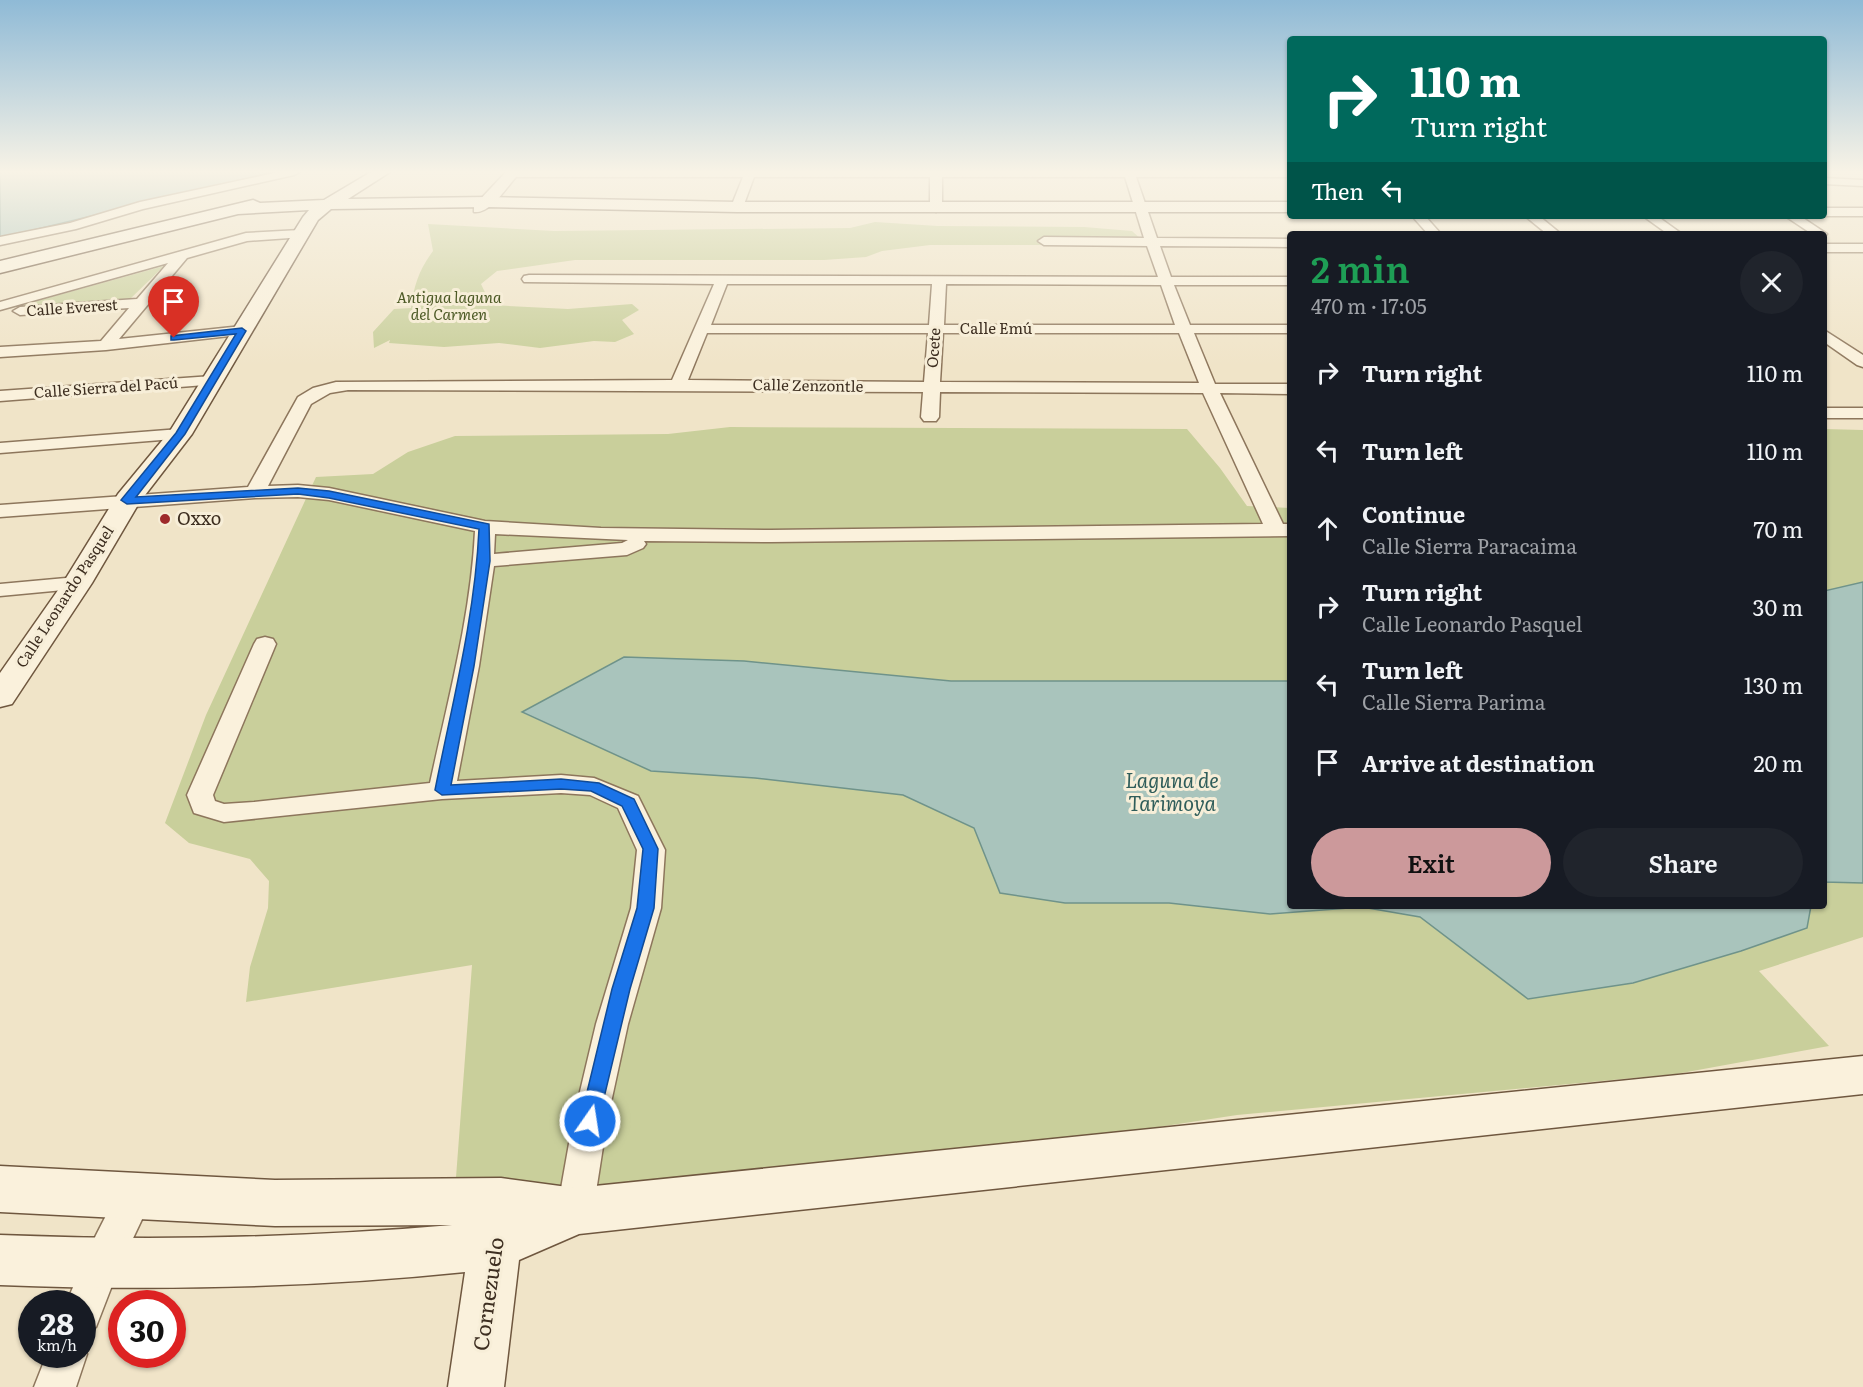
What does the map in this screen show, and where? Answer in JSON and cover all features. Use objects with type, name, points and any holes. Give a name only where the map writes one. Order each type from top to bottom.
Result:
[{"type":"street","points":[[0,241],[21,237]]},
{"type":"street","points":[[0,267],[122,237]]},
{"type":"street","points":[[0,306],[251,237]]},
{"type":"street","name":"Calle Leonardo Pasquel","points":[[4,685],[77,583],[127,500],[180,434],[298,237]]},
{"type":"street","points":[[1148,237],[1184,329],[1236,451],[1283,530]]},
{"type":"street","points":[[1827,238],[1844,248]]},
{"type":"street","points":[[1044,241],[1287,243]]},
{"type":"street","points":[[1827,248],[1863,248]]},
{"type":"street","points":[[106,345],[182,255]]},
{"type":"street","points":[[529,279],[1287,281]]},
{"type":"street","points":[[678,385],[722,280]]},
{"type":"street","name":"Ocete","points":[[930,417],[939,280]]},
{"type":"street","name":"Calle Everest","points":[[0,312],[143,303]]},
{"type":"street","name":"Calle Emú","points":[[701,329],[1287,329]]},
{"type":"street","points":[[0,352],[106,345],[242,331]]},
{"type":"street","points":[[1827,338],[1863,362]]},
{"type":"street","name":"Calle Sierra del Pacú","points":[[0,396],[212,381]]},
{"type":"street","name":"Calle Zenzontle","points":[[255,492],[304,401],[313,393],[326,387],[378,384],[1287,389]]},
{"type":"street","points":[[1827,413],[1863,413]]},
{"type":"street","points":[[0,448],[180,434]]},
{"type":"street","points":[[0,511],[127,500],[298,491],[485,526],[651,536],[1283,530]]},
{"type":"street","points":[[442,790],[467,666],[484,561],[485,526]]},
{"type":"street","points":[[484,561],[627,549],[651,536]]},
{"type":"street","points":[[0,590],[77,583]]},
{"type":"street","points":[[265,644],[200,795],[203,807],[224,813],[442,790],[549,784],[594,787],[628,802],[651,849],[646,908],[610,1035],[590,1121],[575,1211]]},
{"type":"street","points":[[0,1260],[101,1264],[248,1262],[390,1256],[498,1223],[575,1211],[1863,1075]]},
{"type":"street","points":[[0,1189],[275,1203],[498,1223]]},
{"type":"street","points":[[91,1290],[101,1264],[135,1196]]},
{"type":"street","name":"Cornezuelo","points":[[476,1387],[498,1223]]},
{"type":"street","points":[[55,1387],[62,1368]]},
{"type":"green space","name":"Antigua laguna del Carmen","points":[[430,237],[1138,237],[1142,240],[1048,245],[930,245],[882,251],[866,257],[824,260],[575,260],[497,271],[481,284],[491,305],[568,309],[632,304],[639,310],[622,320],[634,334],[615,342],[594,341],[540,348],[499,343],[444,347],[389,343],[390,340],[374,348],[373,332],[394,309],[411,308],[418,278],[433,251]]},
{"type":"green space","points":[[164,266],[129,300],[19,306]]},
{"type":"green space","points":[[730,427],[1187,429],[1220,468],[1247,506],[1287,508],[1287,909],[1827,909],[1827,429],[1863,430],[1863,937],[1759,971],[1829,1046],[1676,1074],[1237,1115],[764,1187],[454,1204],[472,965],[246,1002],[250,967],[268,908],[269,881],[250,859],[189,843],[165,823],[206,715],[316,477],[373,474],[408,452],[455,436],[668,434]],"holes":[[[593,674],[574,736],[523,712]],[[1488,968],[1636,982],[1529,999]]]},
{"type":"water","points":[[1863,582],[1863,883],[1827,882],[1827,590]]},
{"type":"water","name":"Laguna de Tarimoya","points":[[624,657],[744,661],[951,681],[1287,681],[1287,909],[1336,909],[1270,914],[1169,903],[1065,903],[1000,893],[974,828],[903,795],[755,778],[651,771],[522,712]]},
{"type":"water","name":"Laguna de Tarimoya","points":[[1374,909],[1810,909],[1807,928],[1741,951],[1633,983],[1528,999],[1420,917]]},
{"type":"place","name":"Oxxo","points":[[165,519]]},
{"type":"route","points":[[174,338],[242,331],[180,434],[127,500],[298,491],[485,526],[484,561],[467,666],[442,790],[561,784],[594,787],[628,802],[651,849],[646,908],[621,989],[590,1121]]}]
